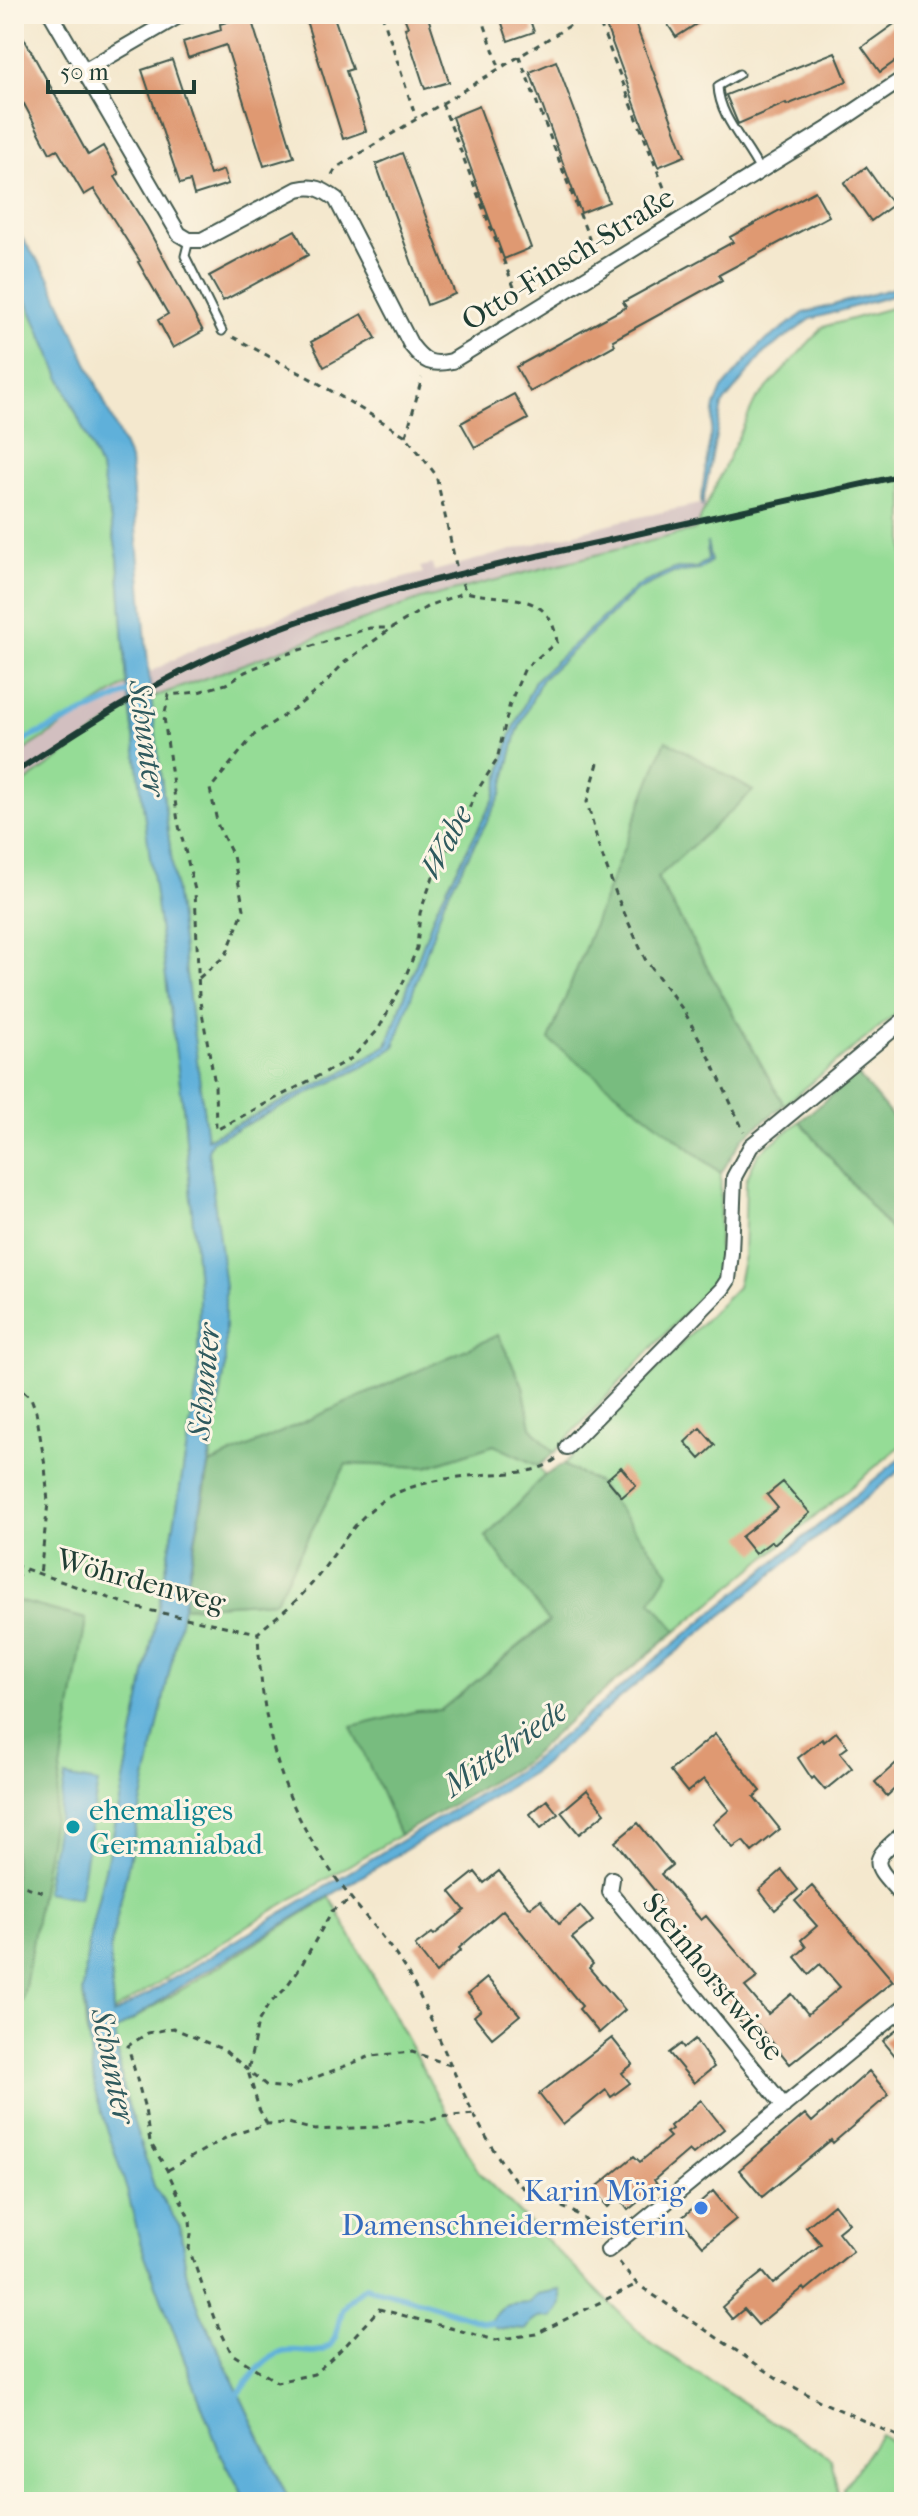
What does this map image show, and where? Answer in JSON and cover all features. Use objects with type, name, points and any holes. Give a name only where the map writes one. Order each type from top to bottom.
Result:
[{"type":"street","points":[[51,14],[179,234],[189,240],[202,240],[298,189],[313,186],[323,189],[336,199],[411,345],[427,363]]},
{"type":"street","points":[[84,71],[182,14]]},
{"type":"street","name":"Otto-Finsch-Straße","points":[[427,363],[437,365],[452,361],[760,171],[904,78]]},
{"type":"street","points":[[567,1447],[728,1280],[734,1177],[751,1146],[904,1020]]},
{"type":"street","points":[[904,1833],[879,1855],[877,1862],[885,1877],[904,1898]]},
{"type":"street","name":"Steinhorstwiese","points":[[612,1879],[610,1892],[784,2106]]},
{"type":"street","name":"Steinhorstwiese","points":[[608,2250],[904,2007]]},
{"type":"lane","points":[[739,74],[718,86],[718,97],[760,171]]},
{"type":"lane","points":[[189,240],[185,256],[222,331]]},
{"type":"path","points":[[382,14],[416,118]]},
{"type":"path","points":[[481,14],[499,67]]},
{"type":"path","points":[[323,189],[336,168],[589,14]]},
{"type":"path","points":[[596,14],[678,222]]},
{"type":"path","points":[[519,56],[600,269]]},
{"type":"path","points":[[442,103],[525,316]]},
{"type":"path","points":[[222,331],[313,380],[406,436],[436,475],[458,574],[466,592]]},
{"type":"path","points":[[406,436],[427,363]]},
{"type":"path","points":[[199,978],[226,955],[244,909],[233,856],[218,826],[210,789],[254,735],[319,689],[345,662],[430,605],[466,592],[525,600],[546,611],[555,625],[557,642],[525,668],[510,703],[497,760],[475,794],[457,838],[439,860],[420,913],[417,948],[378,1030],[352,1058],[216,1130],[215,1084],[199,996],[195,890],[178,822],[164,717],[169,695],[198,692],[226,684],[271,661],[340,637],[370,628],[392,628]]},
{"type":"path","points":[[598,763],[587,802],[618,899],[645,959],[684,1011],[710,1058],[751,1146]]},
{"type":"path","points":[[14,1383],[31,1398],[36,1411],[45,1466],[48,1503],[40,1575]]},
{"type":"path","points":[[567,1447],[546,1467],[534,1471],[442,1479],[399,1491],[352,1526],[311,1585],[258,1633],[267,1722],[279,1770],[297,1815],[329,1868],[400,1960],[474,2114],[497,2154],[525,2192],[582,2216],[637,2284],[777,2378],[904,2439]]},
{"type":"path","name":"Wöhrdenweg","points":[[14,1565],[138,1608],[258,1633]]},
{"type":"path","points":[[14,1577],[26,1571]]},
{"type":"path","points":[[14,1883],[43,1892]]},
{"type":"path","points":[[267,2124],[259,2109],[248,2071],[258,2022],[301,1966],[332,1911],[350,1897]]},
{"type":"path","points":[[450,2065],[412,2052],[371,2056],[288,2088],[267,2086],[224,2050],[173,2028],[148,2033],[128,2046],[145,2109],[150,2142],[190,2220],[189,2249],[200,2284],[232,2354],[277,2382],[314,2374],[379,2309],[495,2340],[536,2334],[637,2284]]},
{"type":"path","points":[[167,2170],[229,2136],[267,2124],[288,2123],[315,2130],[378,2127],[406,2120],[425,2122],[474,2114]]},
{"type":"shaded area","points":[[904,459],[904,495],[151,698],[131,707],[14,790],[14,757],[127,684],[200,646],[354,591],[423,573],[420,567],[432,564],[434,571],[617,522]]},
{"type":"green space","points":[[14,279],[23,292],[101,470],[118,558],[127,684],[14,757]]},
{"type":"green space","points":[[904,300],[904,1007],[784,1105],[657,877],[666,740],[550,1040],[721,1173],[718,1277],[554,1453],[531,1427],[523,1386],[498,1335],[210,1464],[225,1369],[208,1150],[212,1141],[363,1067],[393,1047],[444,901],[501,795],[517,732],[541,680],[637,590],[673,573],[699,569],[711,561],[707,551],[708,560],[696,568],[674,569],[642,583],[535,680],[510,737],[495,797],[436,909],[387,1045],[343,1072],[207,1141],[151,698],[421,599],[695,530],[755,401],[823,327],[898,306]]},
{"type":"green space","points":[[131,707],[184,1114],[199,1296],[198,1379],[171,1543],[118,1812],[89,1939],[83,1990],[86,2029],[141,2245],[220,2453],[247,2502],[14,2502],[14,1998],[22,2000],[86,1619],[14,1600],[14,790]]},
{"type":"green space","points":[[666,740],[753,791],[657,878],[784,1105],[743,1138],[721,1173],[549,1040]]},
{"type":"green space","points":[[857,1074],[904,1131],[904,1246],[800,1121]]},
{"type":"green space","points":[[800,1121],[904,1246],[904,1443],[572,1718],[676,1630],[651,1601],[597,1483],[563,1465],[737,1287],[744,1256],[746,1180],[758,1154]]},
{"type":"green space","points":[[498,1335],[523,1386],[531,1427],[554,1453],[539,1466],[494,1445],[426,1467],[346,1464],[275,1601],[183,1607],[210,1464]]},
{"type":"green space","points":[[494,1445],[539,1466],[544,1476],[486,1537],[549,1621],[441,1710],[417,1711],[353,1727],[400,1835],[252,1923],[113,2012],[110,1950],[183,1607],[275,1601],[346,1464],[426,1467]]},
{"type":"green space","points":[[563,1465],[597,1482],[669,1572],[651,1601],[676,1630],[526,1761],[400,1835],[352,1727],[417,1711],[441,1710],[549,1622],[486,1537],[544,1476]]},
{"type":"green space","points":[[14,1600],[86,1619],[23,2000],[14,1998]]},
{"type":"green space","points":[[330,1897],[479,2173],[650,2343],[831,2459],[840,2502],[290,2502],[201,2313],[186,2272],[180,2227],[154,2187],[123,2089],[115,2031]]},
{"type":"green space","points":[[880,2435],[904,2449],[904,2502],[847,2502],[843,2489]]},
{"type":"water","name":"Schunter","points":[[14,227],[49,277],[130,460],[151,698],[207,1139],[343,1072],[387,1045],[436,909],[495,797],[510,737],[535,680],[637,586],[674,569],[696,568],[708,560],[707,542],[711,561],[699,570],[673,573],[637,590],[541,680],[517,732],[501,795],[444,901],[394,1047],[363,1067],[212,1141],[208,1150],[225,1287],[225,1369],[183,1607],[110,1950],[113,2015],[528,1764],[904,1455],[904,1467],[535,1771],[188,1982],[115,2031],[123,2089],[154,2186],[180,2227],[186,2272],[201,2313],[290,2502],[247,2502],[220,2453],[141,2245],[95,2091],[83,1990],[89,1939],[118,1812],[171,1543],[198,1379],[199,1296],[184,1114],[127,684],[118,558],[101,470],[23,292],[14,279]]},
{"type":"water","points":[[904,277],[904,287],[898,294],[811,319],[764,353],[722,405],[702,507],[715,406],[722,389],[760,345],[804,313],[894,288]]},
{"type":"water","name":"ehemaliges Germaniabad","points":[[65,1777],[98,1783],[79,1898],[45,1892]]},
{"type":"water","points":[[560,2290],[561,2302],[557,2312],[551,2318],[536,2319],[526,2330],[498,2328],[489,2322],[506,2306],[529,2303],[537,2294]]},
{"type":"building","points":[[304,14],[333,14],[352,69],[346,71],[366,131],[343,139]]},
{"type":"building","points":[[403,14],[427,14],[449,82],[425,89]]},
{"type":"building","points":[[499,14],[528,14],[534,32],[508,41]]},
{"type":"building","points":[[661,14],[712,14],[676,37]]},
{"type":"building","points":[[250,15],[294,157],[264,166],[226,45],[188,58],[183,42],[221,30],[220,24]]},
{"type":"building","points":[[632,15],[685,156],[658,167],[606,26]]},
{"type":"building","points":[[904,17],[904,55],[880,72],[862,47]]},
{"type":"building","points":[[14,20],[88,155],[103,146],[119,174],[115,177],[147,227],[203,331],[173,348],[158,320],[168,314],[140,261],[94,189],[84,195],[57,149],[50,153],[24,104],[19,107],[14,97]]},
{"type":"building","points":[[835,52],[847,81],[738,124],[726,95]]},
{"type":"building","points":[[172,60],[210,175],[223,170],[228,184],[194,195],[190,181],[180,184],[142,70]]},
{"type":"building","points":[[556,61],[609,202],[581,213],[530,72]]},
{"type":"building","points":[[479,106],[531,248],[504,259],[452,117]]},
{"type":"building","points":[[402,153],[455,294],[427,305],[376,164]]},
{"type":"building","points":[[866,167],[893,205],[871,221],[844,183]]},
{"type":"building","points":[[815,191],[829,216],[719,275],[722,280],[613,340],[615,345],[530,392],[516,367],[626,307],[623,302],[733,242],[730,237]]},
{"type":"building","points":[[295,230],[308,255],[223,301],[209,276]]},
{"type":"building","points":[[362,314],[376,338],[324,367],[311,342]]},
{"type":"building","points":[[514,394],[528,419],[475,448],[461,423]]},
{"type":"building","points":[[700,1428],[715,1445],[700,1459],[685,1442]]},
{"type":"building","points":[[621,1467],[636,1485],[622,1497],[607,1479]]},
{"type":"building","points":[[783,1482],[810,1513],[774,1544],[772,1541],[755,1554],[741,1537],[778,1508],[767,1495]]},
{"type":"building","points":[[836,1732],[848,1747],[840,1753],[852,1768],[825,1790],[814,1777],[812,1779],[798,1758]]},
{"type":"building","points":[[715,1734],[761,1791],[754,1797],[780,1829],[752,1852],[743,1841],[733,1848],[713,1824],[729,1810],[704,1779],[687,1792],[670,1771]]},
{"type":"building","points":[[904,1756],[904,1780],[887,1796],[875,1782]]},
{"type":"building","points":[[587,1790],[605,1813],[579,1834],[561,1812]]},
{"type":"building","points":[[547,1800],[558,1814],[541,1828],[530,1814]]},
{"type":"building","points":[[638,1823],[672,1865],[661,1874],[701,1920],[706,1916],[758,1977],[745,1987],[768,2014],[792,1994],[808,2014],[840,1987],[820,1964],[809,1974],[795,1957],[806,1947],[801,1940],[817,1926],[795,1901],[812,1886],[893,1981],[790,2064],[758,2025],[749,2032],[724,2002],[728,1999],[653,1910],[663,1901],[615,1842]]},
{"type":"building","points":[[782,1870],[798,1890],[775,1910],[759,1890]]},
{"type":"building","points":[[499,1871],[528,1906],[540,1900],[559,1924],[580,1906],[593,1921],[572,1938],[593,1964],[589,1968],[625,2010],[599,2033],[579,2009],[582,2006],[503,1910],[459,1948],[461,1950],[436,1973],[415,1946],[465,1910],[450,1892],[475,1872],[484,1883]]},
{"type":"building","points":[[487,1978],[520,2015],[492,2038],[474,2016],[481,2010],[468,1994]]},
{"type":"building","points":[[904,2024],[904,2067],[883,2041]]},
{"type":"building","points":[[612,2038],[633,2064],[622,2073],[630,2083],[611,2097],[606,2090],[563,2125],[539,2094]]},
{"type":"building","points":[[695,2039],[714,2067],[694,2083],[669,2053],[681,2044],[684,2048]]},
{"type":"building","points":[[869,2071],[889,2095],[762,2197],[739,2170],[805,2114],[812,2122]]},
{"type":"building","points":[[701,2100],[724,2129],[693,2154],[689,2150],[654,2180],[658,2186],[628,2210],[619,2198],[608,2207],[593,2190],[634,2156],[640,2162],[670,2137],[666,2133],[672,2129],[670,2126]]},
{"type":"building","points":[[713,2191],[736,2219],[703,2246],[680,2219]]},
{"type":"building","points":[[834,2204],[849,2223],[838,2232],[853,2251],[758,2325],[744,2309],[732,2319],[722,2307],[749,2283],[763,2272],[773,2284],[821,2244],[806,2227]]},
{"type":"waterway","name":"Schunter","points":[[14,745],[134,690]]},
{"type":"waterway","points":[[234,2399],[272,2357],[289,2351],[317,2352],[330,2345],[336,2336],[343,2309],[365,2287],[495,2323]]},
{"type":"railway","points":[[14,773],[102,716],[162,682],[225,651],[298,621],[424,583],[510,562],[904,475]]},
{"type":"place","name":"ehemaliges Germaniabad","points":[[73,1827]]},
{"type":"place","name":"Karin Mörig Damenschneidermeisterin","points":[[701,2208]]},
{"type":"water label","name":"Wabe","points":[[446,842]]},
{"type":"water label","name":"Mittelriede","points":[[505,1748]]}]
